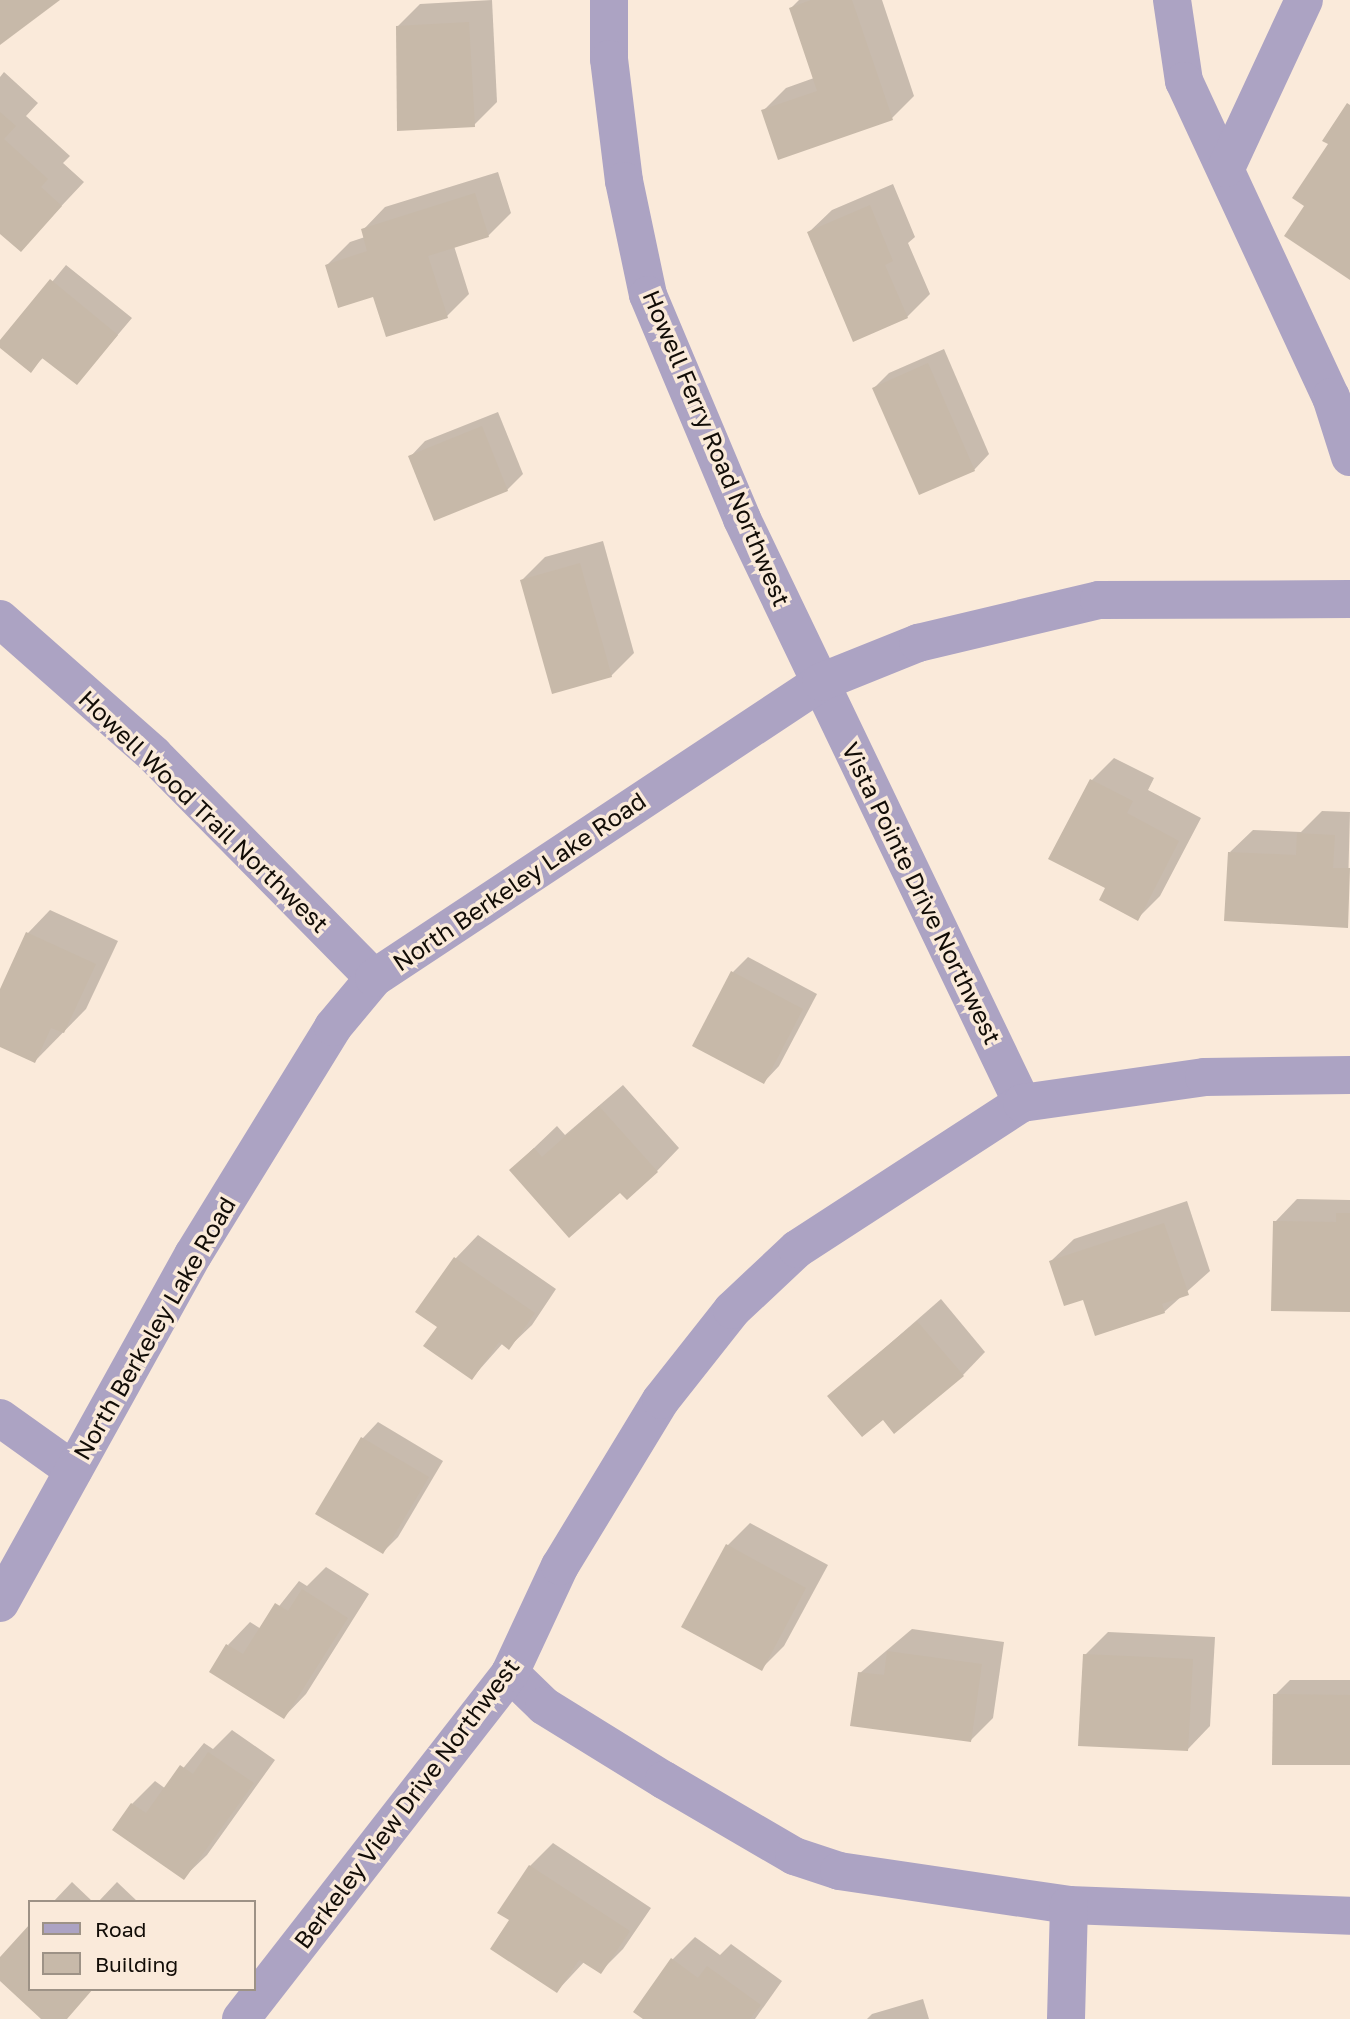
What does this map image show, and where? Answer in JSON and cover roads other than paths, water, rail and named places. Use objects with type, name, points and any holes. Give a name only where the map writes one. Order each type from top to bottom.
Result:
[{"type":"street","name":"Howell Ferry Road Northwest","points":[[609,0],[609,59],[624,181],[648,295],[742,519],[821,682]]},
{"type":"street","points":[[1172,0],[1184,81],[1331,397],[1350,457]]},
{"type":"street","points":[[1226,168],[1304,0]]},
{"type":"street","name":"North Berkeley Lake Road","points":[[0,1603],[193,1255],[333,1027],[374,978],[821,682],[918,643],[1099,600],[1350,599]]},
{"type":"street","name":"Howell Wood Trail Northwest","points":[[0,619],[154,755],[374,978]]},
{"type":"street","name":"Vista Pointe Drive Northwest","points":[[821,682],[1022,1103]]},
{"type":"street","name":"Berkeley View Drive Northwest","points":[[241,2019],[510,1673],[560,1566],[654,1412],[732,1310],[797,1249],[1022,1103],[1204,1077],[1350,1075]]},
{"type":"street","points":[[0,1418],[73,1470]]},
{"type":"street","points":[[510,1673],[544,1706],[794,1856],[838,1871],[1069,1905],[1350,1916]]},
{"type":"street","points":[[1066,2019],[1069,1905]]}]
